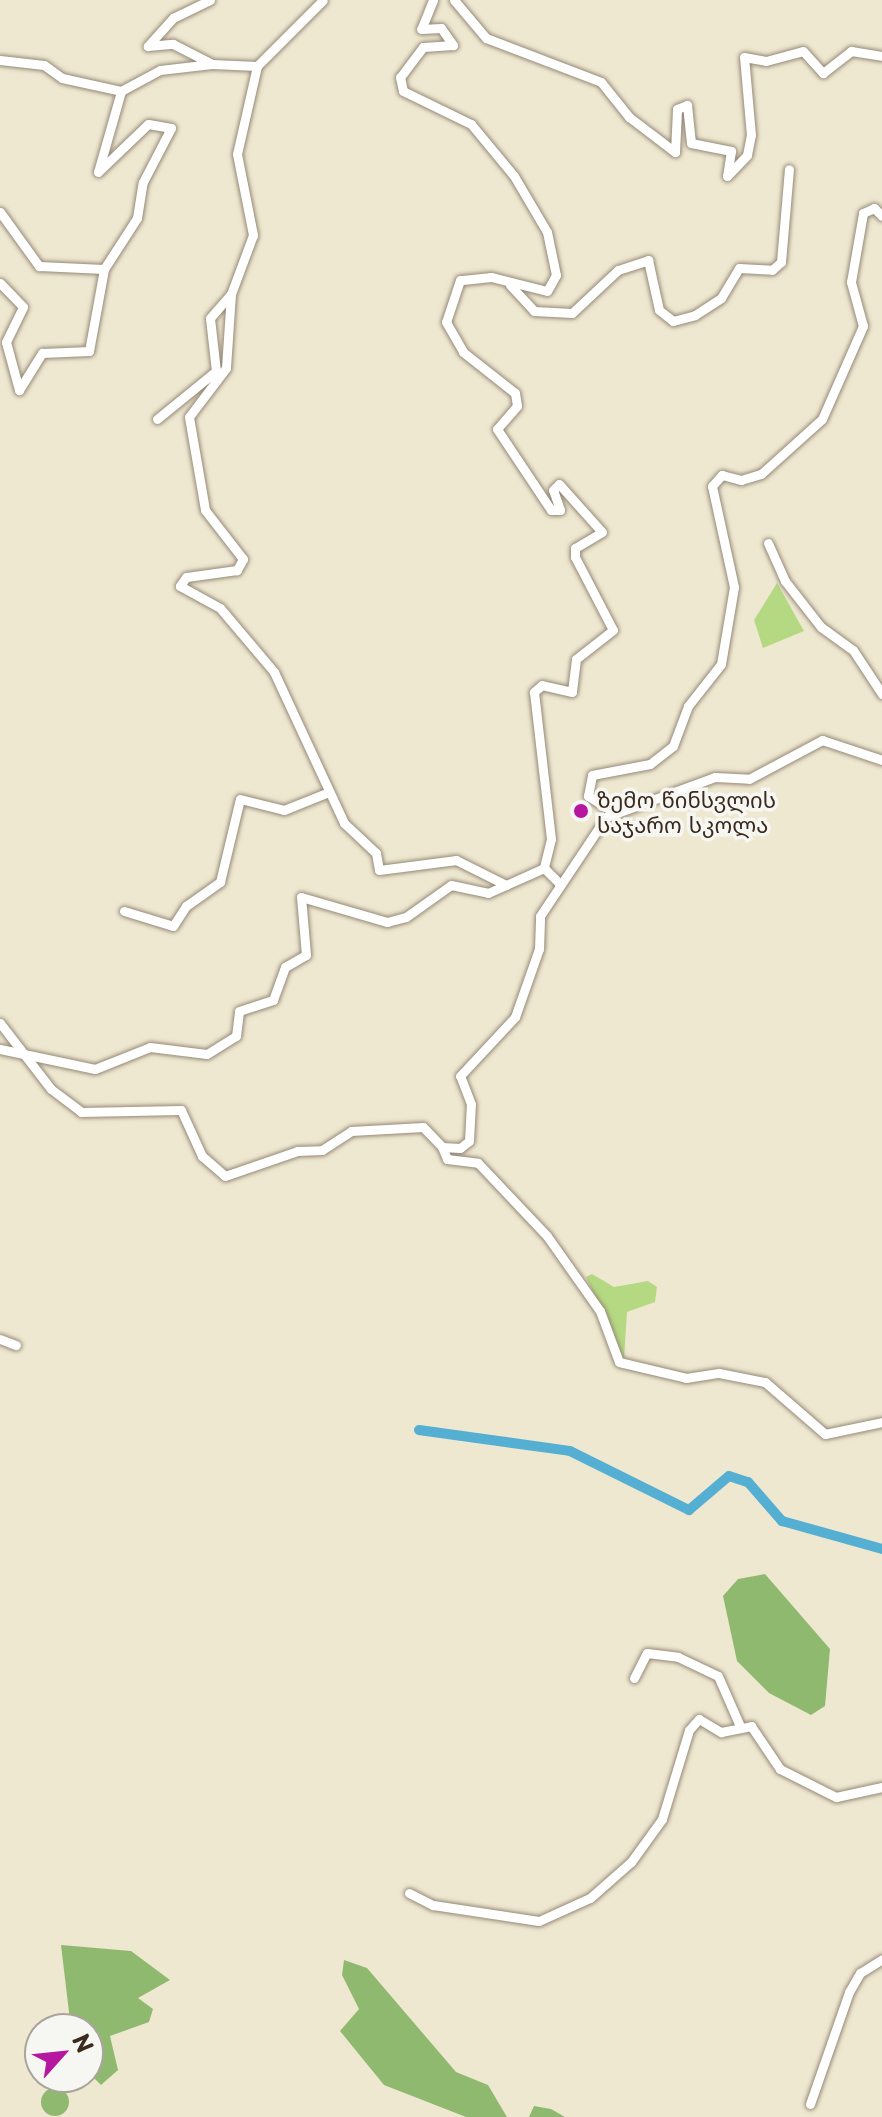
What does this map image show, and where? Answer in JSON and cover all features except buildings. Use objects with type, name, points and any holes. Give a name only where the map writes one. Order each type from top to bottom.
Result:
[{"type":"street","points":[[210,0],[173,18],[147,44],[176,44],[212,64]]},
{"type":"street","points":[[323,0],[257,66],[237,154],[253,235],[231,294],[226,368],[189,417],[205,510],[243,559],[237,570],[186,577],[180,586],[220,608],[274,672],[344,823],[376,853],[379,870],[456,860],[506,885]]},
{"type":"street","points":[[433,0],[421,29],[445,30],[451,49],[427,44],[400,83],[414,102],[471,124],[540,217],[552,246],[554,289],[508,282],[460,280],[446,322],[463,352],[515,393],[517,406],[497,429],[551,510],[560,510],[553,490],[559,484],[599,524],[601,538],[575,548],[575,557],[613,624],[576,659],[572,692],[542,685],[534,692],[551,839],[544,868]]},
{"type":"street","points":[[454,0],[486,38],[601,82],[629,117],[675,152],[677,109],[687,105],[691,143],[731,151],[727,176],[747,155],[751,135],[744,57],[766,61],[803,51],[823,73],[851,51],[882,56]]},
{"type":"street","points":[[0,60],[44,65],[62,78],[121,91],[160,70],[212,64],[257,66]]},
{"type":"street","points":[[0,283],[23,307],[6,342],[19,390],[42,353],[89,351],[104,269],[137,218],[143,182],[171,128],[148,124],[98,172],[121,91]]},
{"type":"street","points":[[508,282],[534,311],[572,313],[618,270],[648,260],[659,310],[673,321],[695,315],[721,298],[739,268],[772,270],[781,262],[789,169]]},
{"type":"street","points":[[613,812],[588,796],[592,775],[650,764],[673,746],[688,706],[721,664],[734,587],[712,486],[722,475],[741,480],[761,474],[822,419],[863,326],[851,282],[863,213],[874,208],[882,216]]},
{"type":"street","points":[[0,212],[39,266],[104,269]]},
{"type":"street","points":[[157,419],[216,371],[210,318],[231,294]]},
{"type":"street","points":[[768,543],[785,581],[821,627],[853,650],[882,694]]},
{"type":"street","points":[[442,1147],[469,1141],[471,1104],[460,1076],[526,997],[540,916],[613,812],[715,777],[749,779],[822,740],[882,760]]},
{"type":"street","points":[[124,911],[173,926],[186,906],[220,882],[240,799],[284,810],[329,792]]},
{"type":"street","points":[[544,868],[560,884]]},
{"type":"street","points":[[0,1049],[18,1050],[95,1069],[150,1047],[207,1054],[236,1036],[239,1011],[273,1000],[285,967],[306,955],[301,897],[387,922],[406,917],[451,885],[488,893],[544,868]]},
{"type":"street","points":[[0,1023],[18,1050],[81,1112],[181,1110],[202,1156],[225,1176],[297,1151],[322,1150],[351,1131],[423,1127],[442,1147],[447,1159],[478,1163],[547,1236],[600,1311],[619,1362],[686,1378],[719,1373],[765,1382],[825,1434],[882,1422]]},
{"type":"street","points":[[0,1339],[16,1345]]},
{"type":"street","points":[[634,1678],[647,1653],[678,1657],[718,1676],[740,1726]]},
{"type":"street","points":[[409,1893],[433,1905],[539,1921],[590,1898],[631,1862],[662,1819],[694,1721],[721,1732],[751,1726],[780,1769],[836,1797],[882,1787]]},
{"type":"street","points":[[810,2104],[849,1992],[860,1973],[882,1959]]},
{"type":"green space","points":[[777,583],[804,631],[763,648],[754,620]]},
{"type":"green space","points":[[592,1274],[614,1287],[648,1281],[657,1287],[655,1302],[627,1312],[624,1359],[586,1277]]},
{"type":"green space","points":[[765,1574],[830,1649],[825,1706],[811,1715],[769,1693],[737,1661],[723,1596],[738,1579]]},
{"type":"green space","points":[[61,1945],[131,1951],[170,1980],[138,1998],[153,2009],[149,2022],[110,2036],[118,2070],[104,2082],[104,2013],[69,2013]]},
{"type":"green space","points":[[344,1960],[367,1968],[456,2072],[488,2085],[507,2117],[466,2117],[384,2085],[340,2031],[359,2009],[342,1975]]},
{"type":"green space","points":[[44,2093],[66,2093],[68,2107],[60,2115],[50,2115],[42,2107]]},
{"type":"green space","points":[[534,2106],[551,2109],[565,2117],[529,2117]]},
{"type":"waterway","points":[[419,1430],[570,1451],[689,1510],[729,1476],[748,1482],[782,1521],[882,1549]]},
{"type":"place","name":"ზემო წინსვლის საჯარო სკოლა","points":[[581,811]]}]
